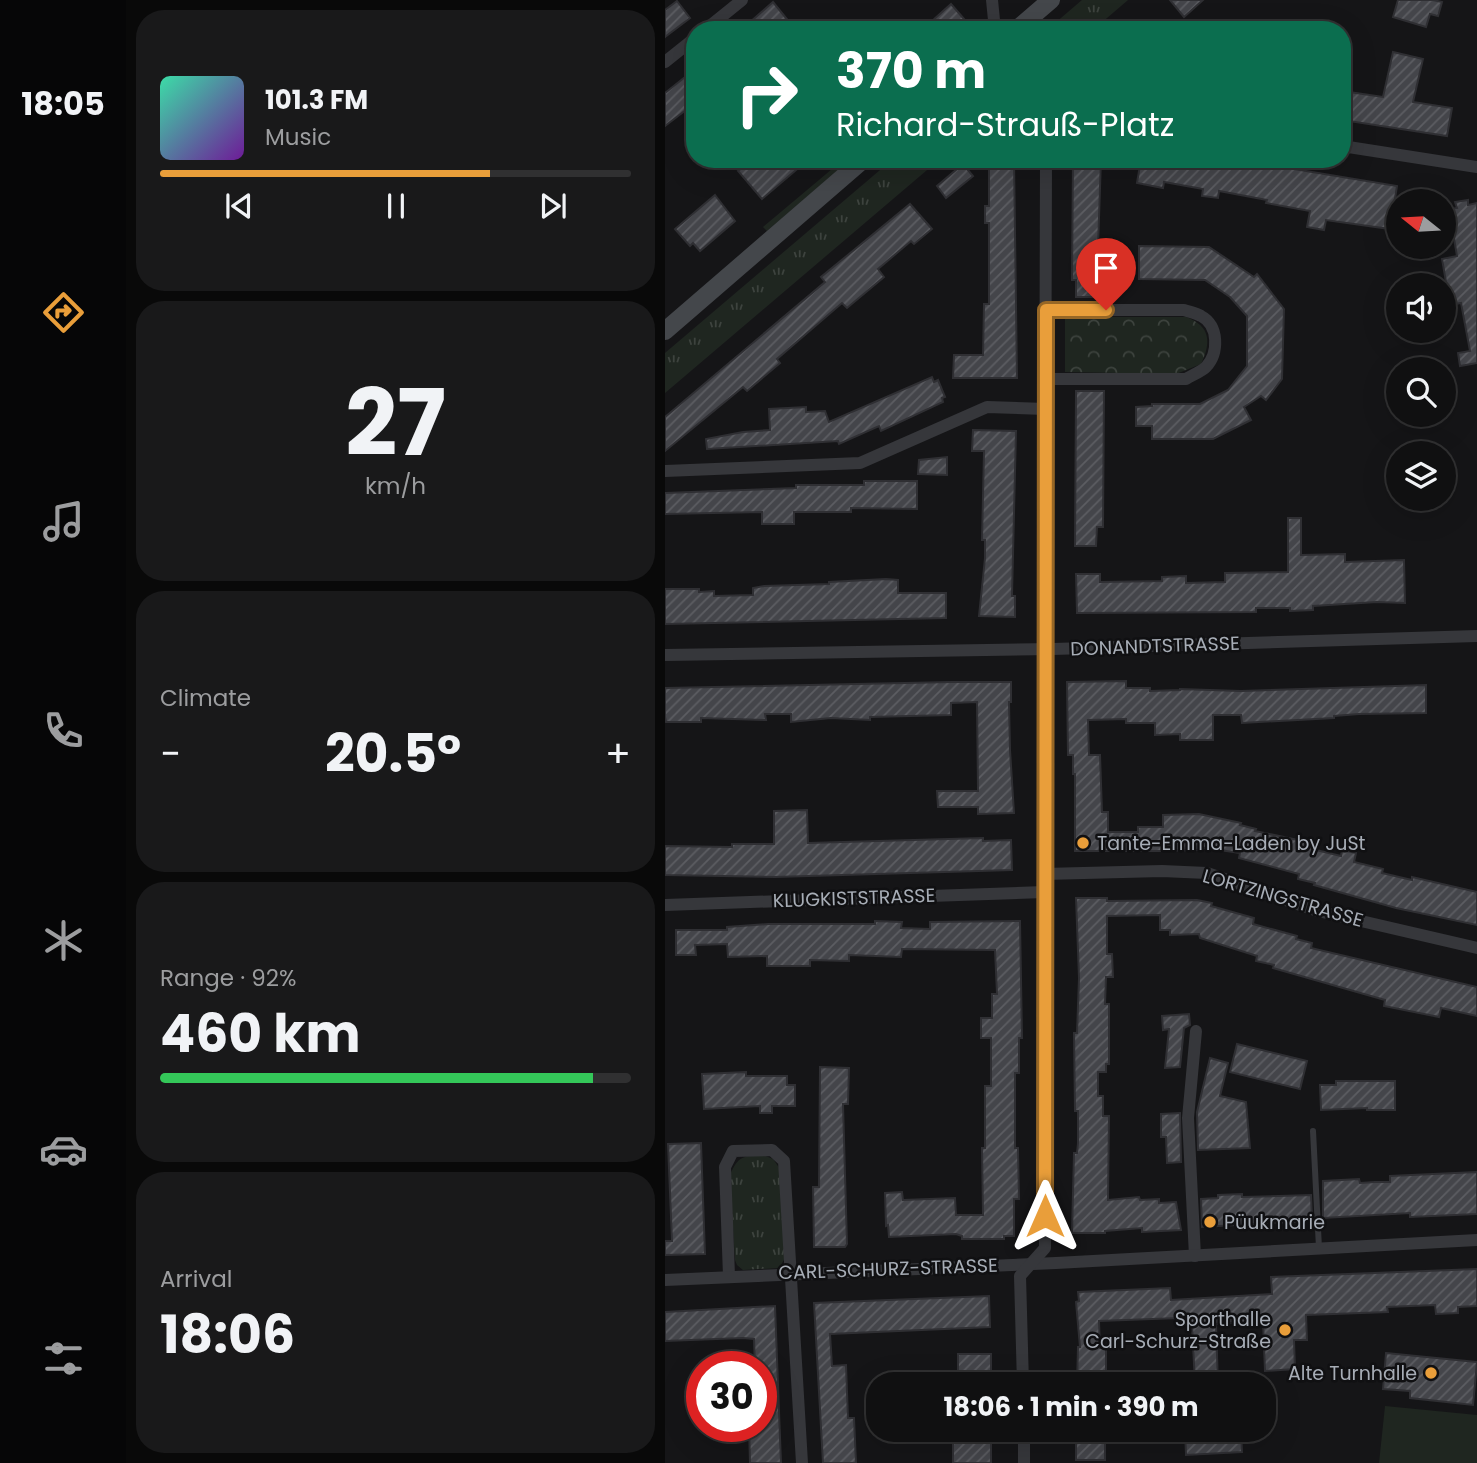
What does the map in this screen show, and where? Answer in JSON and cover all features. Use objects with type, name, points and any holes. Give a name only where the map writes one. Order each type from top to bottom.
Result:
[{"type":"main road","points":[[1026,21],[1051,0]]},
{"type":"main road","points":[[665,331],[854,168]]},
{"type":"street","points":[[716,21],[742,0]]},
{"type":"street","points":[[992,0],[994,21]]},
{"type":"street","points":[[665,62],[686,45]]},
{"type":"street","points":[[1351,147],[1477,167]]},
{"type":"street","points":[[1023,1372],[1020,1276],[1045,1248],[1047,168]]},
{"type":"street","points":[[1046,310],[1184,310],[1203,317],[1216,339],[1206,368],[1186,379],[1046,379]]},
{"type":"street","points":[[665,471],[860,463],[987,407],[1046,409]]},
{"type":"street","name":"DONANDTSTRASSE","points":[[665,655],[1046,649],[1477,636]]},
{"type":"street","name":"LORTZINGSTRASSE","points":[[1044,874],[1162,871],[1207,873],[1318,911],[1477,948]]},
{"type":"street","name":"KLUGKISTSTRASSE","points":[[665,905],[1044,892]]},
{"type":"street","points":[[1195,1256],[1188,1118],[1196,1031]]},
{"type":"street","points":[[729,1276],[725,1167],[733,1151],[772,1150],[784,1161],[802,1463]]},
{"type":"street","name":"CARL-SCHURZ-STRASSE","points":[[665,1280],[1195,1256],[1477,1240]]},
{"type":"street","points":[[1024,1442],[1024,1463]]},
{"type":"lane","points":[[1313,1131],[1319,1248]]},
{"type":"green space","points":[[1082,0],[1128,0],[1104,21],[1058,21]]},
{"type":"green space","points":[[833,168],[840,168],[767,231],[763,227]]},
{"type":"green space","points":[[882,168],[929,168],[665,393],[665,353]]},
{"type":"green space","points":[[1065,317],[1186,317],[1204,330],[1207,336],[1206,349],[1201,364],[1176,374],[1065,372]]},
{"type":"green space","points":[[763,1155],[773,1159],[780,1169],[785,1258],[779,1268],[743,1270],[735,1260],[730,1175],[742,1158]]},
{"type":"green space","points":[[1385,1406],[1477,1415],[1477,1463],[1379,1463]]},
{"type":"building","points":[[1170,0],[1203,0],[1184,17]]},
{"type":"building","points":[[1398,0],[1442,2],[1438,16],[1430,14],[1426,27],[1393,17]]},
{"type":"building","points":[[677,1],[690,18],[665,37],[665,10]]},
{"type":"building","points":[[773,2],[788,21],[751,21]]},
{"type":"building","points":[[951,4],[964,19],[962,21],[932,21]]},
{"type":"building","points":[[1393,52],[1423,59],[1413,102],[1452,108],[1447,136],[1351,121],[1351,92],[1383,97]]},
{"type":"building","points":[[686,76],[686,110],[665,126],[665,93]]},
{"type":"building","points":[[742,168],[798,168],[762,199],[738,171]]},
{"type":"building","points":[[958,168],[966,168],[973,176],[946,198],[937,186]]},
{"type":"building","points":[[989,168],[1014,168],[1017,378],[953,378],[954,355],[983,355],[984,304],[989,304],[989,223],[985,223],[985,206],[989,206]]},
{"type":"building","points":[[1073,168],[1101,168],[1098,248],[1100,297],[1076,297],[1076,280],[1072,280]]},
{"type":"building","points":[[1140,168],[1288,168],[1397,186],[1397,189],[1386,189],[1386,228],[1326,220],[1324,230],[1307,227],[1310,211],[1219,191],[1218,198],[1202,196],[1203,189],[1164,182],[1163,188],[1137,183]]},
{"type":"building","points":[[715,195],[735,221],[700,251],[693,243],[690,246],[675,229]]},
{"type":"building","points":[[1468,200],[1468,205],[1477,203],[1477,363],[1460,366],[1458,353],[1470,351],[1461,303],[1456,304],[1456,273],[1444,273],[1442,259],[1456,259],[1457,256],[1456,202]]},
{"type":"building","points":[[910,204],[932,229],[914,244],[911,241],[878,269],[884,277],[847,308],[842,303],[777,359],[780,363],[747,391],[743,387],[665,451],[665,417],[825,282],[821,277]]},
{"type":"building","points":[[1139,246],[1209,247],[1254,277],[1257,274],[1284,309],[1282,379],[1266,400],[1261,396],[1244,407],[1251,420],[1213,439],[1152,439],[1152,426],[1136,426],[1136,407],[1152,404],[1200,404],[1228,390],[1247,366],[1247,316],[1230,297],[1205,280],[1139,279]]},
{"type":"building","points":[[932,377],[934,382],[938,380],[945,397],[942,398],[943,402],[881,431],[879,426],[839,444],[838,441],[707,449],[706,439],[770,430],[769,409],[806,407],[806,412],[825,411],[829,422]]},
{"type":"building","points":[[1076,391],[1104,391],[1103,527],[1097,527],[1096,546],[1075,546]]},
{"type":"building","points":[[973,430],[1016,431],[1012,596],[1015,596],[1015,617],[979,616],[985,558],[985,540],[982,540],[984,451],[972,451]]},
{"type":"building","points":[[947,457],[947,475],[918,474],[919,460]]},
{"type":"building","points":[[864,481],[917,481],[917,509],[851,508],[851,512],[794,512],[794,524],[762,524],[762,512],[665,514],[665,493],[796,488],[796,485],[864,485]]},
{"type":"building","points":[[1288,518],[1301,518],[1301,555],[1345,554],[1345,562],[1404,560],[1405,603],[1313,606],[1313,610],[1290,611],[1290,608],[1256,608],[1256,612],[1077,613],[1076,574],[1100,574],[1100,582],[1162,581],[1162,577],[1186,576],[1186,583],[1225,582],[1225,573],[1288,572]]},
{"type":"building","points":[[898,580],[898,593],[946,593],[946,618],[665,624],[665,589],[714,591],[714,596],[753,595],[753,588],[764,586]]},
{"type":"building","points":[[1126,681],[1126,688],[1150,688],[1150,691],[1426,685],[1426,713],[1359,714],[1242,723],[1241,715],[1213,715],[1213,740],[1180,740],[1180,734],[1155,735],[1155,723],[1126,723],[1126,719],[1088,720],[1089,755],[1100,755],[1102,812],[1108,812],[1108,832],[1138,832],[1138,827],[1163,827],[1163,815],[1199,814],[1241,823],[1240,825],[1256,829],[1255,831],[1317,844],[1316,850],[1341,856],[1342,850],[1356,853],[1354,862],[1383,869],[1382,873],[1477,892],[1477,925],[1396,908],[1314,885],[1315,883],[1298,879],[1299,874],[1239,858],[1240,853],[1199,847],[1199,850],[1075,851],[1075,774],[1073,755],[1068,755],[1067,682]]},
{"type":"building","points":[[1011,682],[1010,750],[1014,813],[978,814],[978,807],[938,807],[937,791],[978,791],[977,702],[951,703],[951,715],[870,717],[870,720],[831,718],[791,722],[791,714],[765,714],[766,720],[701,718],[701,722],[666,722],[665,717],[665,688]]},
{"type":"building","points":[[807,810],[808,843],[983,838],[983,841],[1011,840],[1012,870],[775,877],[665,875],[665,846],[732,847],[732,844],[774,844],[774,811]]},
{"type":"building","points":[[1076,898],[1107,898],[1107,901],[1197,900],[1212,903],[1211,906],[1254,918],[1253,924],[1297,936],[1296,939],[1312,943],[1311,948],[1477,987],[1477,1016],[1441,1008],[1439,1017],[1384,1006],[1385,1000],[1273,968],[1274,965],[1256,961],[1257,956],[1200,938],[1199,934],[1170,935],[1170,930],[1160,930],[1160,915],[1107,916],[1107,954],[1112,954],[1113,977],[1106,977],[1109,1064],[1106,1064],[1106,1072],[1098,1072],[1098,1096],[1103,1096],[1103,1116],[1109,1116],[1108,1200],[1139,1197],[1140,1200],[1159,1199],[1159,1203],[1176,1202],[1181,1230],[1142,1232],[1142,1228],[1105,1233],[1072,1233],[1074,1153],[1077,1153],[1078,1143],[1074,1033],[1077,1033],[1079,978]]},
{"type":"building","points":[[875,921],[902,922],[901,928],[930,929],[930,922],[1020,921],[1022,1038],[1019,1038],[1019,1073],[1015,1073],[1015,1148],[1018,1148],[1019,1199],[1014,1199],[1014,1236],[1004,1236],[1004,1239],[962,1239],[962,1236],[956,1234],[889,1237],[888,1225],[886,1226],[885,1193],[902,1192],[903,1200],[955,1198],[956,1215],[983,1215],[982,1148],[985,1148],[985,1086],[991,1086],[991,1038],[981,1038],[981,1018],[992,1018],[992,994],[997,994],[995,950],[902,949],[901,957],[849,955],[849,961],[810,960],[810,966],[767,966],[767,956],[728,957],[727,944],[695,945],[696,955],[676,955],[676,930],[727,930],[727,927],[768,924],[875,924]]},
{"type":"building","points":[[1189,1014],[1190,1025],[1184,1028],[1180,1067],[1165,1068],[1169,1029],[1163,1030],[1162,1016]]},
{"type":"building","points":[[1237,1044],[1307,1061],[1300,1089],[1230,1072]]},
{"type":"building","points":[[1210,1058],[1228,1063],[1220,1096],[1246,1102],[1250,1148],[1198,1150],[1197,1112]]},
{"type":"building","points":[[820,1067],[849,1068],[848,1104],[843,1104],[845,1247],[814,1247],[813,1187],[819,1187]]},
{"type":"building","points":[[746,1072],[746,1076],[787,1076],[787,1085],[795,1085],[795,1106],[772,1106],[772,1113],[760,1113],[760,1106],[704,1109],[702,1074]]},
{"type":"building","points":[[1336,1081],[1395,1081],[1395,1110],[1321,1110],[1320,1085],[1336,1085]]},
{"type":"building","points":[[1180,1113],[1181,1162],[1167,1163],[1166,1137],[1161,1137],[1161,1114]]},
{"type":"building","points":[[701,1143],[705,1254],[665,1255],[665,1241],[672,1241],[668,1144]]},
{"type":"building","points":[[1477,1172],[1477,1214],[1410,1217],[1410,1213],[1323,1218],[1323,1181],[1359,1179],[1360,1183],[1390,1182],[1390,1176]]},
{"type":"building","points":[[1242,1194],[1242,1197],[1311,1195],[1312,1218],[1309,1221],[1202,1227],[1201,1199]]},
{"type":"building","points":[[1477,1269],[1477,1306],[1458,1307],[1458,1313],[1436,1314],[1435,1305],[1387,1307],[1388,1312],[1306,1315],[1307,1340],[1294,1340],[1295,1369],[1265,1371],[1263,1321],[1216,1324],[1218,1372],[1194,1372],[1192,1325],[1179,1326],[1179,1318],[1099,1321],[1100,1348],[1106,1348],[1106,1372],[1077,1372],[1080,1347],[1076,1302],[1079,1301],[1078,1292],[1170,1288],[1171,1300],[1272,1294],[1271,1277]]},
{"type":"building","points":[[989,1296],[990,1327],[830,1334],[832,1366],[846,1365],[848,1418],[854,1418],[856,1463],[823,1463],[814,1303]]},
{"type":"building","points":[[775,1306],[777,1351],[754,1351],[754,1339],[743,1338],[665,1341],[665,1312]]},
{"type":"building","name":"Alte Turnhalle","points":[[1386,1353],[1477,1362],[1473,1405],[1410,1398],[1410,1391],[1383,1389]]},
{"type":"building","points":[[958,1354],[991,1354],[991,1372],[958,1372]]},
{"type":"building","points":[[777,1358],[781,1463],[750,1463],[749,1442],[777,1442]]},
{"type":"building","points":[[953,1442],[991,1442],[991,1463],[953,1463]]},
{"type":"building","points":[[1076,1442],[1105,1442],[1105,1460],[1076,1460]]},
{"type":"building","points":[[1185,1442],[1242,1442],[1242,1452],[1186,1455]]},
{"type":"place","name":"Tante-Emma-Laden by JuSt","points":[[1083,843]]},
{"type":"place","name":"Püukmarie","points":[[1210,1222]]},
{"type":"place","name":"Sporthalle Carl-Schurz-Straße","points":[[1285,1330]]},
{"type":"place","name":"Alte Turnhalle","points":[[1431,1373]]},
{"type":"route","points":[[1045,1216],[1046,310],[1106,310]]}]
